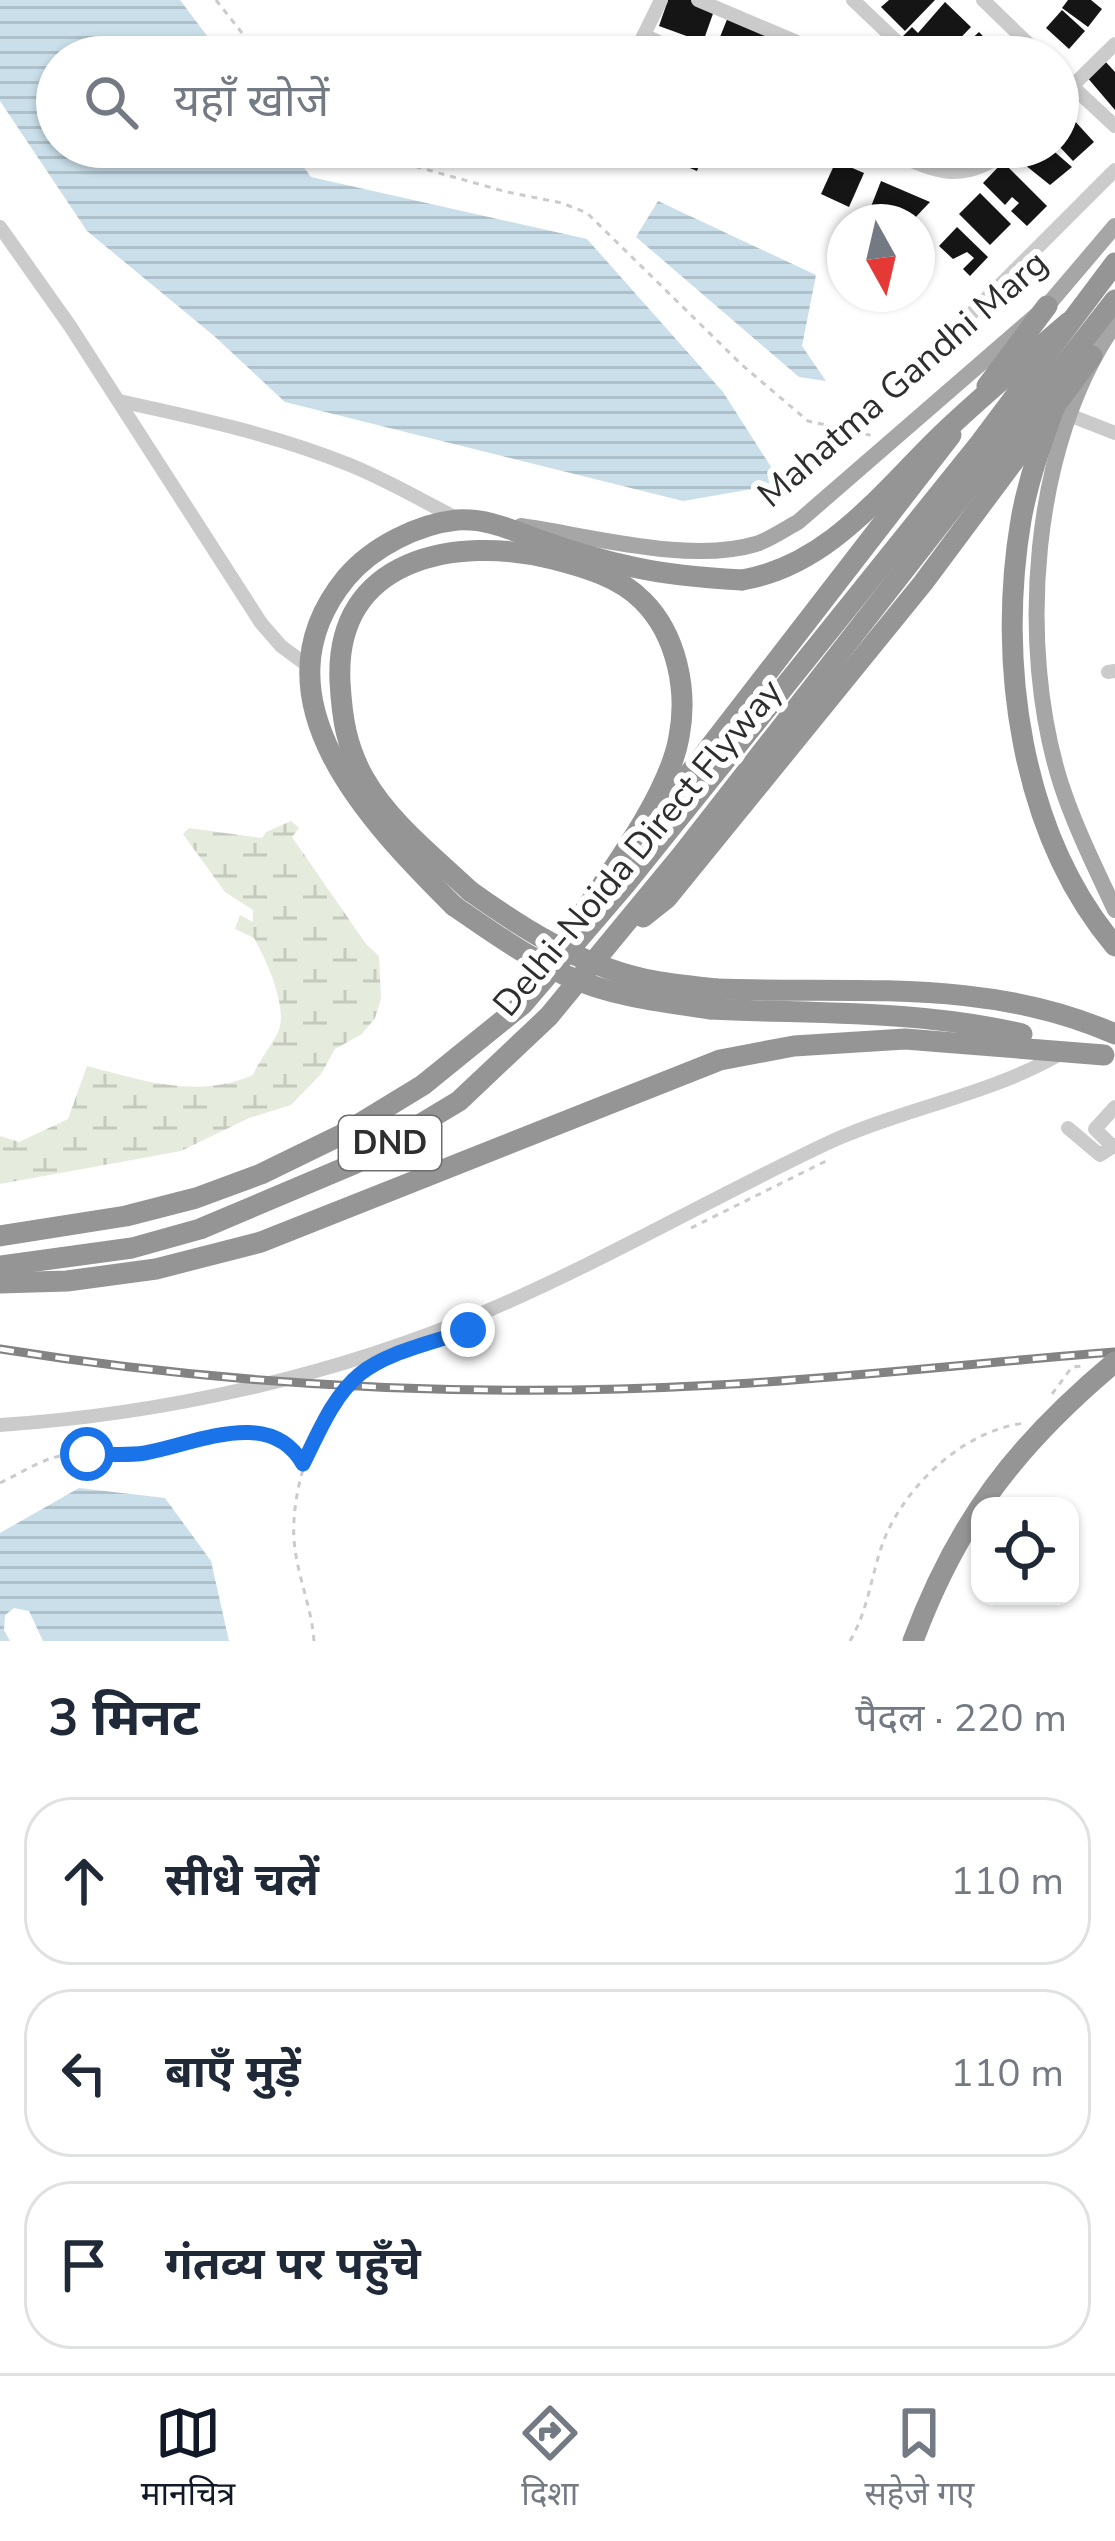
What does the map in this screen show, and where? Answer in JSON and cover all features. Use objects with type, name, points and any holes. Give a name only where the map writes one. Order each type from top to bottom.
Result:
[{"type":"highway","points":[[1112,1049],[976,1023],[713,999],[579,957],[462,898],[381,830],[338,771],[315,714],[312,669],[324,614],[352,572],[404,536],[430,525],[461,520],[502,524],[542,542],[634,567],[742,580],[764,576],[825,548],[945,431],[1069,322],[1115,263]]},
{"type":"highway","points":[[609,943],[667,898],[923,583],[1083,355],[1115,300]]},
{"type":"highway","points":[[595,895],[865,550],[1046,306]]},
{"type":"highway","name":"Delhi-Noida Direct Flyway","points":[[523,1004],[980,443],[1069,322]]},
{"type":"highway","points":[[1083,355],[1040,451],[1022,515],[1012,633],[1018,711],[1046,820],[1081,898],[1115,946]]},
{"type":"highway","name":"Delhi-Noida Direct Flyway","points":[[0,1266],[132,1248],[200,1229],[356,1163],[459,1101],[549,1016],[1083,355]]},
{"type":"highway","points":[[0,1236],[126,1216],[196,1198],[260,1174],[341,1135],[423,1085],[523,1004],[668,774],[680,737],[681,689],[670,640],[646,603],[630,589],[585,567],[524,552],[476,548],[427,557],[372,590],[348,625],[340,671],[343,728],[366,782],[462,898]]},
{"type":"highway","points":[[713,999],[985,996],[1043,1006],[1112,1049]]},
{"type":"highway","points":[[0,1283],[68,1281],[156,1269],[261,1242],[720,1060],[794,1046],[905,1039],[1065,1052],[1112,1049]]},
{"type":"highway","points":[[913,1641],[946,1564],[996,1480],[1055,1413],[1115,1362]]},
{"type":"main road","name":"Mahatma Gandhi Marg","points":[[502,524],[674,550],[731,550],[761,543],[799,522],[1046,306],[1115,226]]},
{"type":"main road","points":[[1115,324],[1083,355],[1069,415],[1040,545],[1039,655],[1060,783],[1115,910]]},
{"type":"street","points":[[644,35],[661,0]]},
{"type":"street","points":[[698,0],[783,36]]},
{"type":"street","points":[[853,0],[891,36]]},
{"type":"street","points":[[983,0],[1020,36]]},
{"type":"street","points":[[1079,79],[1115,44]]},
{"type":"street","points":[[1079,93],[1115,126]]},
{"type":"street","points":[[932,168],[964,173],[985,168]]},
{"type":"street","points":[[958,328],[1115,170]]},
{"type":"street","points":[[0,226],[261,623],[281,646],[312,669]]},
{"type":"street","points":[[119,401],[215,422],[312,451],[461,520]]},
{"type":"street","points":[[1069,415],[1115,433]]},
{"type":"street","points":[[990,1043],[1003,1067],[1002,1080]]},
{"type":"street","points":[[0,1425],[121,1411],[232,1390],[400,1346],[489,1310],[835,1140],[1002,1080],[1065,1052]]},
{"type":"street","points":[[1068,1128],[1100,1156],[1114,1146],[1095,1129],[1115,1107]]},
{"type":"path","points":[[216,0],[245,36]]},
{"type":"path","points":[[422,168],[587,213],[742,365],[808,422],[862,430],[886,447]]},
{"type":"path","points":[[685,1231],[845,1151]]},
{"type":"path","points":[[314,1641],[294,1547],[293,1518],[303,1464],[330,1412],[357,1376],[368,1369]]},
{"type":"path","points":[[850,1641],[866,1611],[886,1534],[936,1466],[1001,1426],[1028,1423]]},
{"type":"path","points":[[0,1483],[54,1457],[142,1453],[201,1437],[235,1434],[282,1438],[303,1464]]},
{"type":"green space","points":[[291,821],[299,828],[292,837],[379,956],[381,999],[375,1018],[362,1034],[335,1049],[321,1074],[291,1105],[249,1118],[181,1151],[0,1184],[0,1136],[19,1142],[68,1119],[87,1066],[191,1087],[253,1075],[281,1022],[275,984],[254,938],[235,929],[240,915],[253,922],[253,910],[225,892],[183,834],[189,828],[262,838]]},
{"type":"water","points":[[0,0],[180,0],[207,36],[36,36],[36,155],[0,101]]},
{"type":"water","points":[[45,168],[304,168],[311,177],[587,239],[723,392],[782,484],[683,501],[285,402],[213,335],[87,231]]},
{"type":"water","points":[[658,201],[816,275],[802,346],[826,381],[799,377],[636,237]]},
{"type":"water","points":[[79,1488],[165,1498],[211,1561],[229,1641],[43,1641],[29,1611],[14,1608],[5,1615],[4,1630],[10,1641],[0,1641],[0,1533]]},
{"type":"building","points":[[668,0],[694,0],[715,8],[705,36],[686,36],[659,26]]},
{"type":"building","points":[[889,0],[935,0],[905,31],[881,7]]},
{"type":"building","points":[[1068,0],[1091,0],[1102,9],[1088,27],[1062,8]]},
{"type":"building","points":[[945,2],[971,27],[962,36],[903,36],[912,27],[918,33]]},
{"type":"building","points":[[1062,10],[1085,31],[1079,38],[1055,36],[1046,28]]},
{"type":"building","points":[[728,17],[775,36],[720,36]]},
{"type":"building","points":[[1104,60],[1115,72],[1115,110],[1086,76]]},
{"type":"building","points":[[1079,126],[1094,142],[1079,156]]},
{"type":"building","points":[[833,168],[864,173],[850,204],[821,194]]},
{"type":"building","points":[[997,168],[1009,168],[1047,206],[1027,226],[1011,211],[1019,203],[1012,197],[1005,205],[983,183]]},
{"type":"building","points":[[1029,168],[1071,168],[1050,185]]},
{"type":"building","points":[[881,181],[930,202],[928,204],[872,204]]},
{"type":"building","points":[[980,193],[1011,224],[990,245],[959,214]]},
{"type":"building","points":[[957,227],[988,257],[970,276],[963,269],[974,258],[967,252],[953,259],[939,246]]},
{"type":"railway","points":[[0,1349],[267,1381],[536,1390],[766,1382],[1115,1352]]},
{"type":"route","points":[[87,1454],[142,1453],[201,1437],[263,1433],[282,1438],[303,1464],[330,1412],[357,1376],[378,1362],[468,1330]]}]
